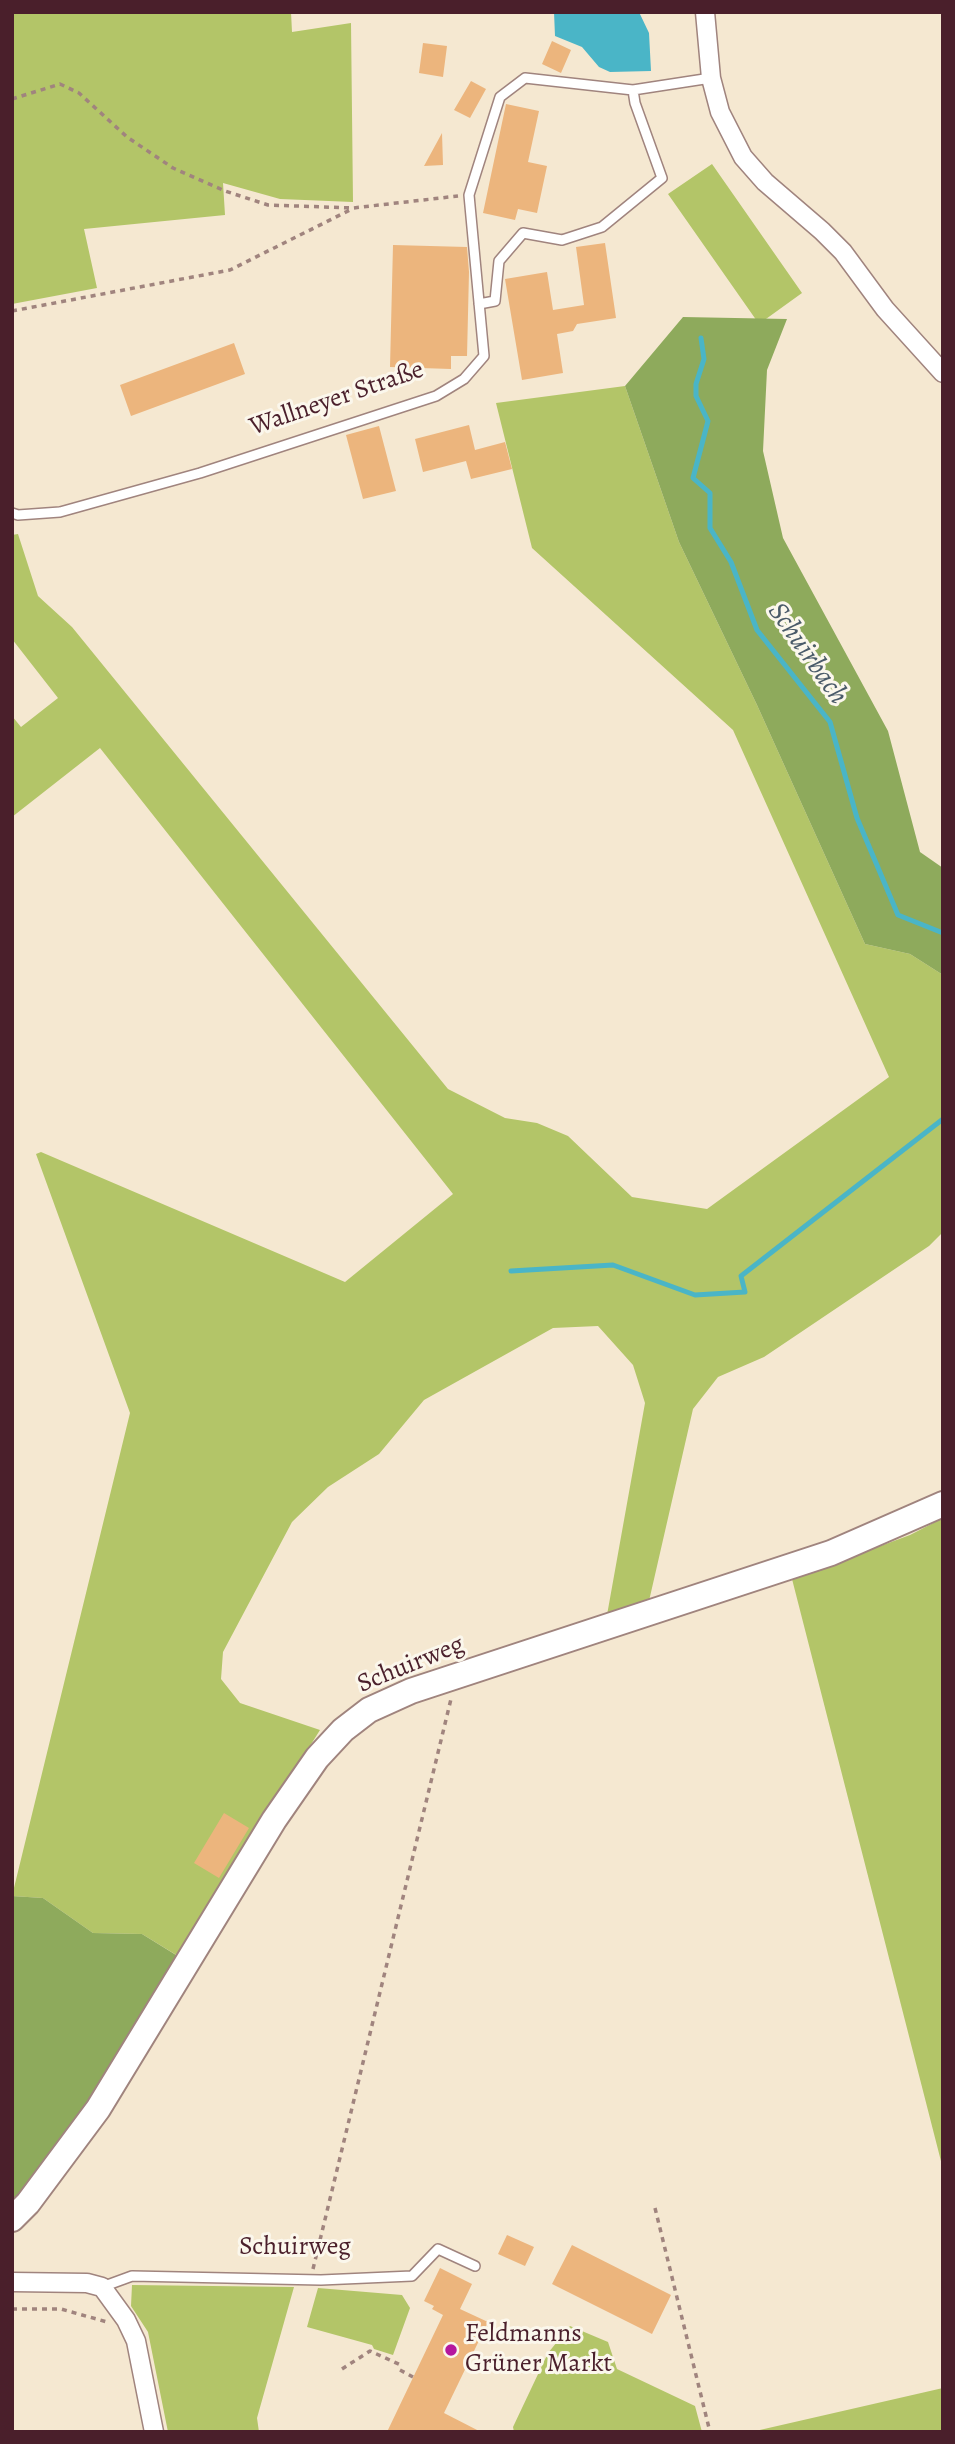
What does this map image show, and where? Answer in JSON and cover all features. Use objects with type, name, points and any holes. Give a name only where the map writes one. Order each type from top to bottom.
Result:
[{"type":"main road","name":"Schuirweg","points":[[12,2219],[28,2203],[98,2109],[274,1820],[317,1758],[343,1730],[369,1710],[411,1691],[831,1553],[943,1504]]},
{"type":"street","points":[[705,12],[711,78],[720,112],[743,157],[765,183],[822,231],[843,253],[885,309],[943,373]]},
{"type":"street","name":"Schuirweg","points":[[12,2281],[87,2283],[102,2287]]},
{"type":"street","points":[[102,2287],[126,2320],[136,2341],[154,2432]]},
{"type":"lane","name":"Wallneyer Straße","points":[[12,513],[60,512],[200,473],[436,396],[464,379],[484,356],[469,195],[500,97],[525,78],[633,90],[711,78]]},
{"type":"lane","points":[[479,304],[495,301],[499,261],[523,233],[562,240],[602,227],[662,178],[635,103],[633,90]]},
{"type":"lane","name":"Schuirweg","points":[[102,2287],[132,2276],[310,2280],[412,2276],[438,2249],[475,2266]]},
{"type":"path","points":[[12,99],[60,84],[79,93],[127,137],[173,168],[225,191],[268,205],[353,208],[469,195]]},
{"type":"path","points":[[12,311],[230,270],[353,208]]},
{"type":"path","points":[[310,2280],[456,1676]]},
{"type":"path","points":[[655,2208],[710,2432]]},
{"type":"path","points":[[12,2309],[61,2309],[108,2323],[126,2320]]},
{"type":"path","points":[[342,2369],[370,2351],[413,2377]]},
{"type":"green space","points":[[12,12],[291,12],[292,32],[351,23],[353,202],[280,199],[223,183],[225,215],[84,229],[97,288],[12,304]]},
{"type":"green space","points":[[712,164],[802,293],[759,324],[668,194]]},
{"type":"green space","points":[[683,317],[787,319],[767,370],[763,451],[783,538],[888,731],[920,852],[943,868],[943,975],[910,954],[865,944],[757,705],[679,542],[625,386]]},
{"type":"green space","points":[[625,386],[679,542],[757,705],[865,944],[910,954],[943,975],[943,1232],[929,1246],[764,1357],[718,1377],[693,1409],[649,1601],[607,1615],[645,1403],[633,1365],[598,1326],[553,1328],[424,1400],[379,1454],[328,1487],[292,1522],[223,1652],[221,1679],[240,1703],[320,1730],[178,1956],[142,1934],[93,1933],[43,1898],[12,1896],[130,1413],[36,1154],[41,1152],[345,1282],[453,1194],[100,748],[12,817],[12,716],[21,727],[58,698],[12,639],[12,535],[18,534],[38,596],[72,627],[448,1089],[505,1118],[537,1123],[568,1136],[632,1197],[707,1209],[889,1077],[733,730],[532,548],[496,403]]},
{"type":"green space","points":[[943,1518],[943,2169],[792,1579],[910,1535]]},
{"type":"green space","points":[[12,1896],[43,1898],[93,1933],[142,1934],[189,1963],[128,2041],[50,2158],[12,2201]]},
{"type":"green space","points":[[132,2285],[294,2287],[257,2418],[259,2432],[168,2432],[148,2332],[131,2306]]},
{"type":"green space","points":[[318,2288],[402,2295],[410,2308],[393,2355],[374,2349],[372,2345],[307,2327]]},
{"type":"green space","points":[[570,2326],[608,2342],[617,2369],[695,2406],[702,2432],[514,2432],[513,2427],[548,2353]]},
{"type":"green space","points":[[943,2388],[943,2432],[751,2432]]},
{"type":"water","points":[[554,12],[639,12],[649,33],[651,71],[610,72],[599,67],[582,47],[555,36]]},
{"type":"building","points":[[552,41],[571,50],[561,73],[542,64]]},
{"type":"building","points":[[423,43],[447,46],[443,77],[419,73]]},
{"type":"building","points":[[471,81],[486,89],[470,118],[454,110]]},
{"type":"building","points":[[506,104],[539,111],[528,162],[547,166],[537,213],[518,209],[515,220],[483,213]]},
{"type":"building","points":[[442,133],[443,165],[424,166]]},
{"type":"building","points":[[605,243],[616,318],[577,324],[573,331],[557,334],[563,373],[522,380],[505,279],[547,272],[553,310],[584,305],[576,247]]},
{"type":"building","points":[[393,245],[467,247],[467,356],[451,356],[451,369],[390,367]]},
{"type":"building","points":[[234,343],[245,374],[131,416],[120,385]]},
{"type":"building","points":[[469,425],[475,450],[505,442],[512,469],[471,479],[466,461],[423,472],[415,439]]},
{"type":"building","points":[[379,426],[396,491],[363,499],[346,435]]},
{"type":"building","points":[[224,1813],[249,1828],[219,1878],[194,1863]]},
{"type":"building","points":[[507,2235],[534,2247],[525,2266],[498,2254]]},
{"type":"building","points":[[572,2245],[671,2295],[652,2334],[552,2284]]},
{"type":"building","name":"Feldmanns Grüner Markt","points":[[440,2268],[472,2284],[460,2309],[488,2322],[444,2413],[481,2432],[387,2432],[443,2315],[424,2301]]},
{"type":"waterway","name":"Schuirbach","points":[[701,338],[704,359],[696,384],[696,396],[708,421],[693,478],[710,493],[710,528],[731,562],[757,630],[830,722],[857,818],[898,915],[943,933]]},
{"type":"waterway","name":"Schuirbach","points":[[511,1271],[613,1265],[695,1295],[745,1292],[741,1276],[943,1119]]},
{"type":"place","name":"Feldmanns Grüner Markt","points":[[451,2350]]}]
